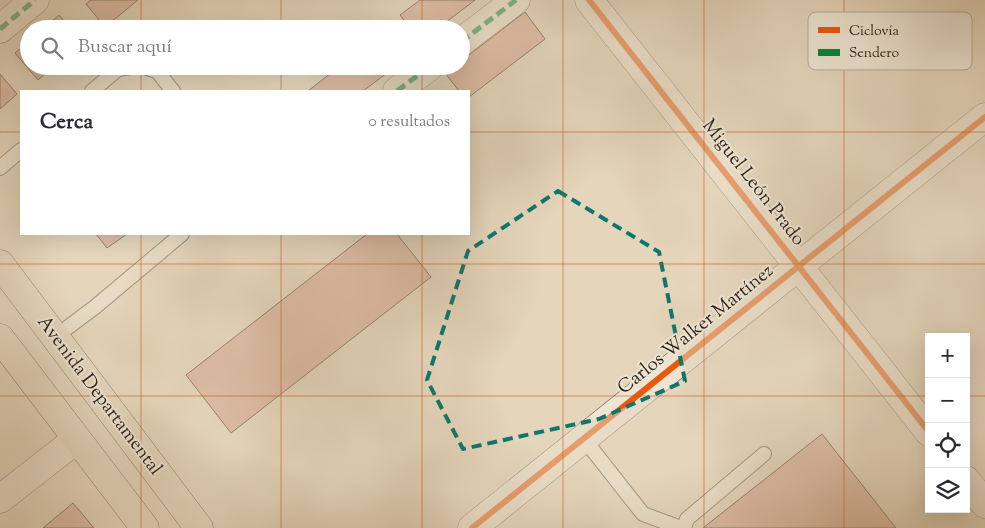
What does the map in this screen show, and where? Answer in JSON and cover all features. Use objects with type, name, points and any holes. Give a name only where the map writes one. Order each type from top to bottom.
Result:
[{"type":"main road","name":"Avenida Departamental","points":[[0,264],[199,528]]},
{"type":"main road","points":[[0,338],[145,528]]},
{"type":"street","points":[[0,29],[35,0]]},
{"type":"street","points":[[470,35],[516,0]]},
{"type":"street","name":"Miguel León Prado","points":[[590,0],[925,427]]},
{"type":"street","points":[[398,90],[418,75]]},
{"type":"street","name":"Carlos Walker Martínez","points":[[472,528],[985,117]]},
{"type":"street","points":[[0,498],[76,439]]},
{"type":"street","points":[[970,485],[985,504]]},
{"type":"lane","points":[[93,90],[111,75]]},
{"type":"lane","points":[[160,75],[172,90]]},
{"type":"lane","points":[[0,168],[20,151]]},
{"type":"lane","points":[[55,337],[95,307],[181,235]]},
{"type":"lane","points":[[584,439],[643,514],[683,528],[687,519],[764,454]]},
{"type":"highlighted area","points":[[558,191],[659,252],[685,381],[599,419],[463,449],[427,380],[468,251]]},
{"type":"building","points":[[91,0],[138,0],[114,20],[99,20],[86,4]]},
{"type":"building","points":[[420,0],[475,0],[449,20],[404,20],[400,15]]},
{"type":"building","points":[[525,12],[545,39],[470,96],[470,90],[458,90],[447,75],[470,75],[470,54]]},
{"type":"building","points":[[59,15],[63,20],[53,20]]},
{"type":"building","points":[[20,49],[20,59],[15,53]]},
{"type":"building","points":[[0,74],[17,94],[0,109]]},
{"type":"building","points":[[34,75],[44,75],[38,80]]},
{"type":"building","points":[[328,75],[384,75],[364,90],[309,90]]},
{"type":"building","points":[[97,235],[126,235],[107,248]]},
{"type":"building","points":[[366,235],[398,235],[431,277],[231,433],[186,375]]},
{"type":"building","points":[[822,434],[896,528],[703,528]]},
{"type":"building","points":[[73,503],[94,528],[43,528]]},
{"type":"marked path","points":[[0,29],[35,0]]},
{"type":"marked path","points":[[470,35],[516,0]]},
{"type":"marked path","points":[[398,90],[418,75]]},
{"type":"cycle path","points":[[589,0],[925,427]]},
{"type":"cycle path","points":[[472,528],[985,117]]}]
